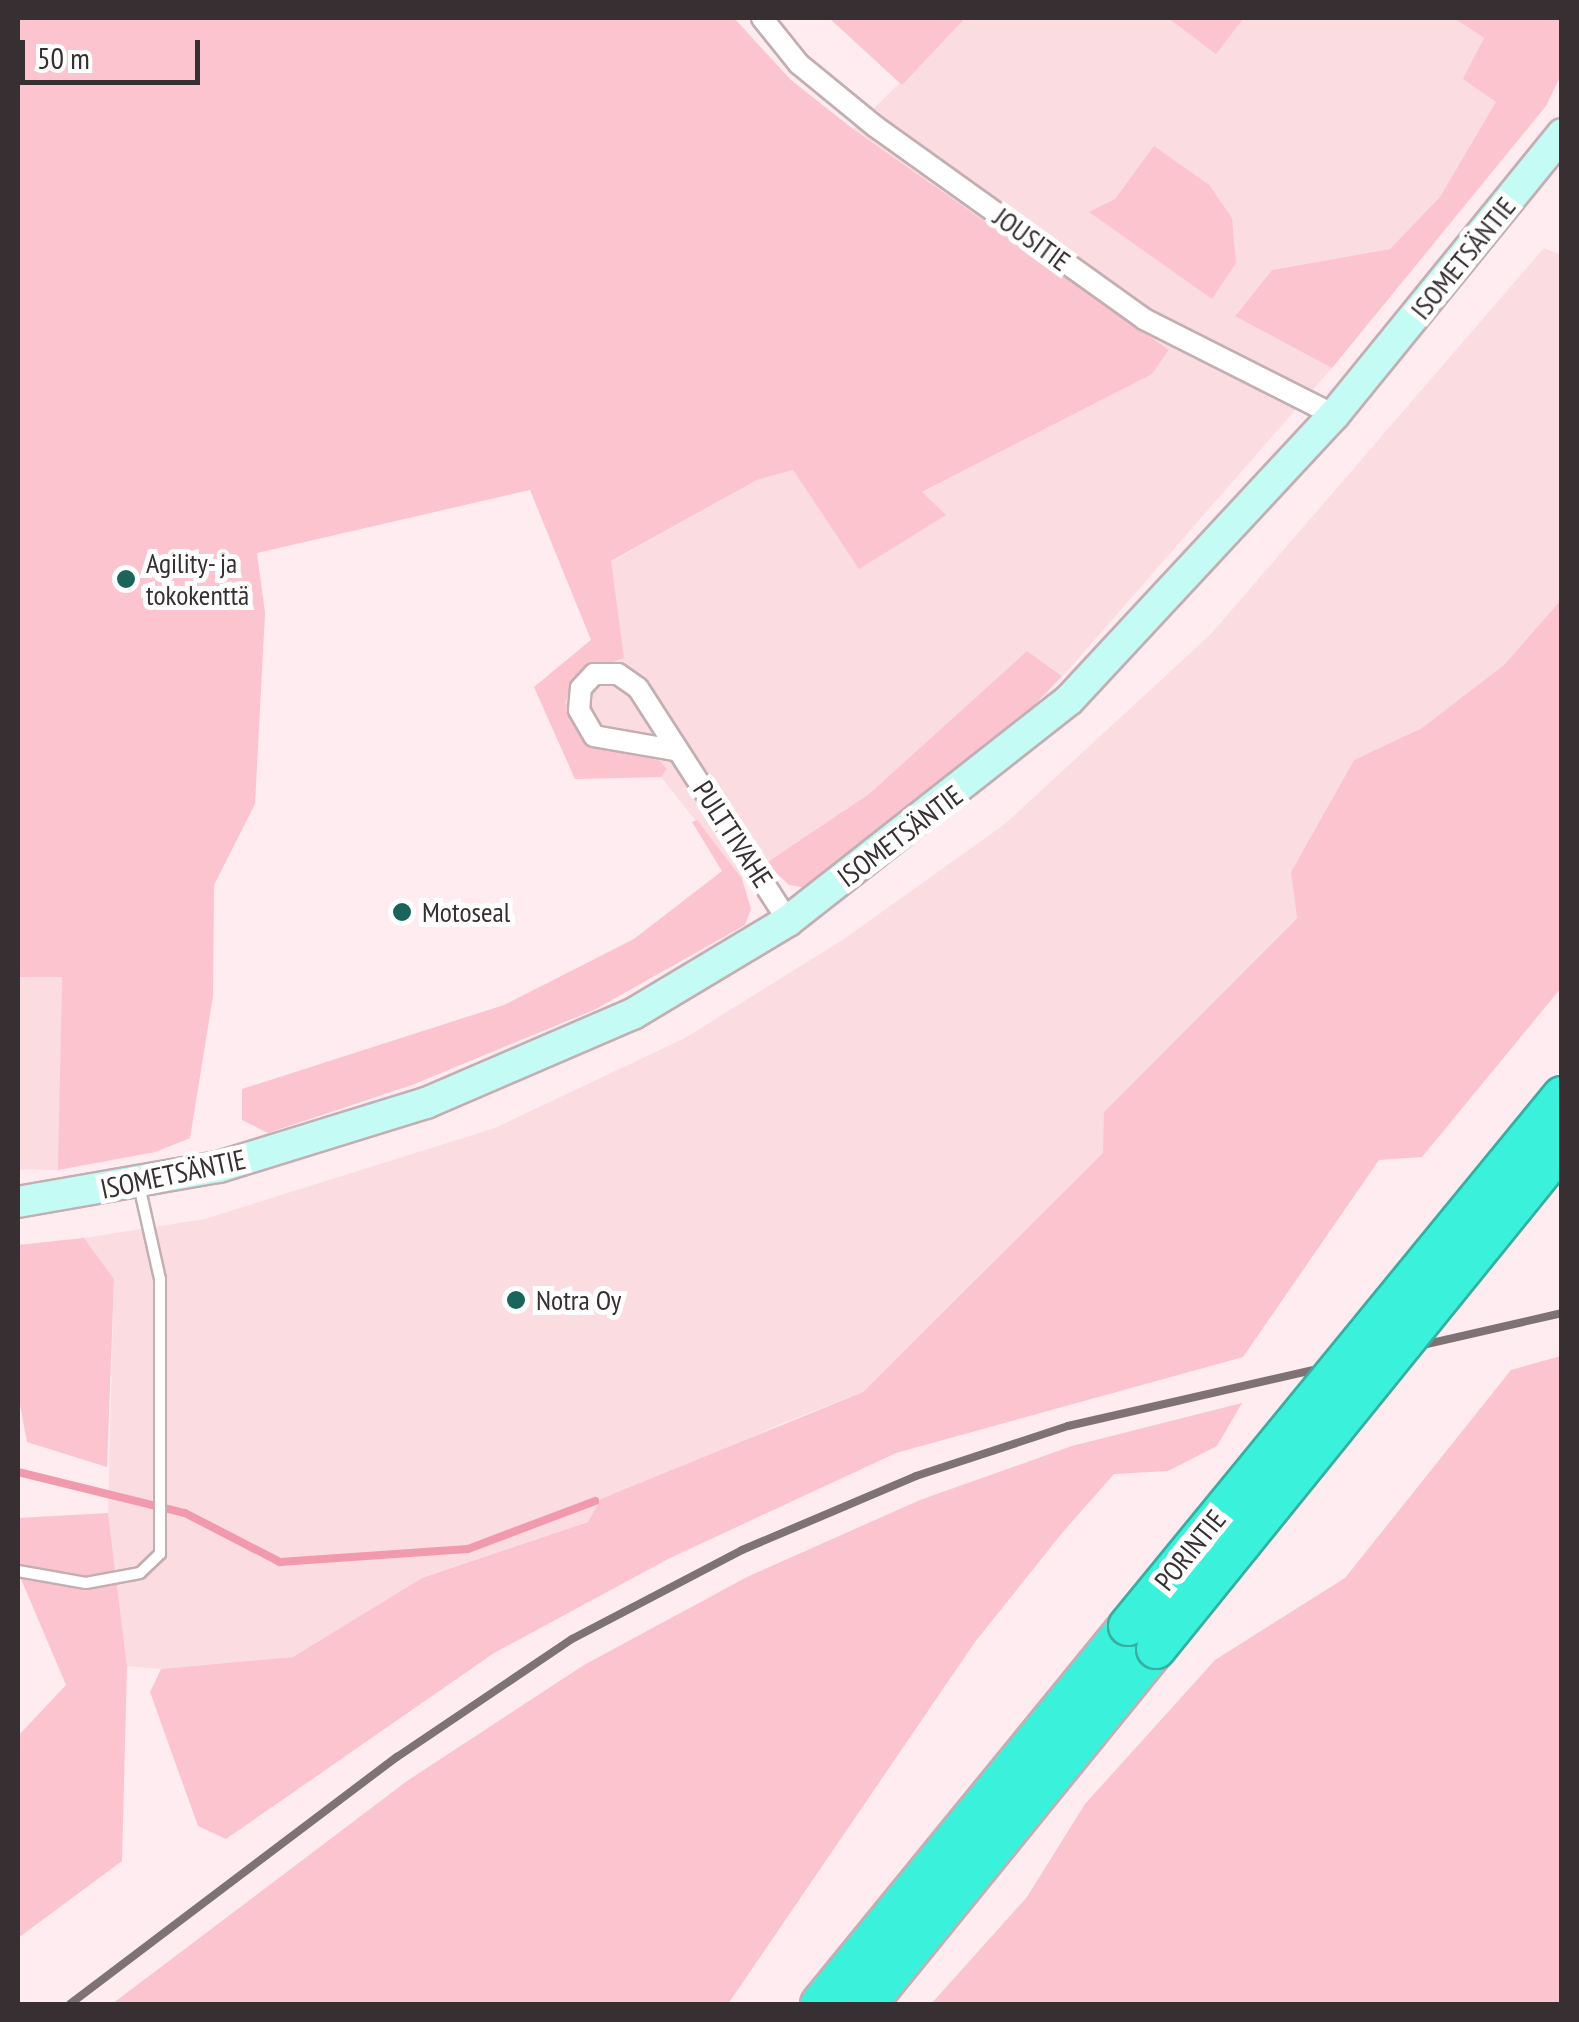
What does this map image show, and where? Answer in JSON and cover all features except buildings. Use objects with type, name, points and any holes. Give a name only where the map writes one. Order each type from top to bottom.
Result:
[{"type":"highway","name":"PORINTIE","points":[[867,2004],[1142,1638],[1562,1096]]},
{"type":"highway","name":"PORINTIE","points":[[820,2004],[1142,1638],[1562,1147]]},
{"type":"main road","name":"ISOMETSÄNTIE","points":[[18,1202],[139,1185],[353,1129],[530,1061],[633,1014],[788,920],[1069,700],[1334,414],[1562,134]]},
{"type":"street","name":"JOUSITIE","points":[[762,18],[799,64],[876,127],[1144,319],[1334,414]]},
{"type":"street","name":"PULTTIVAHE","points":[[674,750],[594,736],[578,710],[581,688],[594,674],[618,674],[638,688],[674,750],[788,920]]},
{"type":"lane","points":[[18,1571],[86,1583],[140,1573],[160,1554],[160,1279],[139,1185]]},
{"type":"shaded area","points":[[18,18],[734,18],[791,80],[853,129],[1169,350],[1152,374],[922,492],[946,515],[859,569],[793,470],[757,480],[611,561],[624,658],[585,672],[565,702],[588,741],[660,761],[667,769],[661,777],[575,779],[534,687],[591,640],[530,490],[257,553],[265,613],[255,804],[214,885],[213,996],[190,1138],[155,1152],[58,1170],[62,977],[18,977]]},
{"type":"shaded area","points":[[829,18],[965,18],[902,85]]},
{"type":"shaded area","points":[[965,18],[1168,18],[1216,53],[1244,18],[1454,18],[1484,38],[1497,102],[1440,197],[1390,249],[1272,270],[1235,315],[1332,368],[1063,676],[1027,651],[869,794],[742,879],[661,777],[575,779],[534,687],[591,640],[611,562],[757,480],[793,470],[859,568],[945,514],[921,493],[1151,374],[1169,351],[853,129]]},
{"type":"shaded area","points":[[1168,18],[1244,18],[1216,54]]},
{"type":"shaded area","points":[[1454,18],[1561,18],[1561,75],[1546,106],[1332,368],[1235,316],[1272,270],[1390,249],[1440,197],[1496,102],[1463,79],[1484,38]]},
{"type":"shaded area","points":[[1154,146],[1209,185],[1232,218],[1236,263],[1212,299],[1089,212],[1115,199]]},
{"type":"shaded area","points":[[1544,248],[1561,255],[1561,600],[1504,665],[1422,728],[1354,760],[1291,872],[1297,917],[1104,1112],[1104,1153],[863,1392],[773,1427],[588,1522],[422,1578],[293,1657],[161,1669],[127,1666],[108,1513],[114,1279],[84,1238],[205,1219],[495,1128],[685,1038],[844,939],[1005,824],[1211,634]]},
{"type":"shaded area","points":[[1561,600],[1561,988],[1422,1157],[1379,1160],[1243,1357],[896,1453],[670,1558],[494,1653],[226,1839],[198,1826],[150,1692],[161,1669],[293,1657],[422,1578],[588,1522],[601,1499],[863,1392],[1103,1153],[1104,1112],[1297,918],[1291,872],[1354,760],[1422,728],[1504,665]]},
{"type":"shaded area","points":[[1027,651],[1062,676],[1010,731],[807,888],[789,885],[766,863],[869,794]]},
{"type":"shaded area","points":[[697,820],[742,879],[751,909],[745,925],[596,1009],[412,1085],[268,1133],[242,1120],[242,1089],[504,1005],[634,939],[722,871],[692,822]]},
{"type":"shaded area","points":[[18,975],[62,976],[59,1170],[18,1169]]},
{"type":"shaded area","points":[[84,1238],[114,1279],[107,1467],[27,1442],[18,1395],[18,1245]]},
{"type":"shaded area","points":[[1561,1356],[1561,2004],[931,2004],[1027,1897],[1085,1804],[1215,1660],[1345,1578],[1511,1370]]},
{"type":"shaded area","points":[[1242,1403],[1217,1446],[1168,1471],[1114,1474],[1062,1533],[975,1642],[728,2004],[112,2004],[407,1781],[584,1665],[747,1577],[920,1500],[1072,1446]]},
{"type":"shaded area","points":[[108,1513],[127,1666],[122,1861],[18,1938],[18,1736],[66,1685],[18,1572],[18,1518]]},
{"type":"waterway","points":[[18,1472],[185,1513],[280,1562],[468,1549],[595,1501]]},
{"type":"railway","points":[[70,2004],[397,1757],[572,1639],[742,1550],[916,1476],[1068,1426],[1562,1313]]},
{"type":"place","name":"Agility- ja tokokenttä","points":[[126,579]]},
{"type":"place","name":"Motoseal","points":[[402,912]]},
{"type":"place","name":"Notra Oy","points":[[516,1300]]}]
